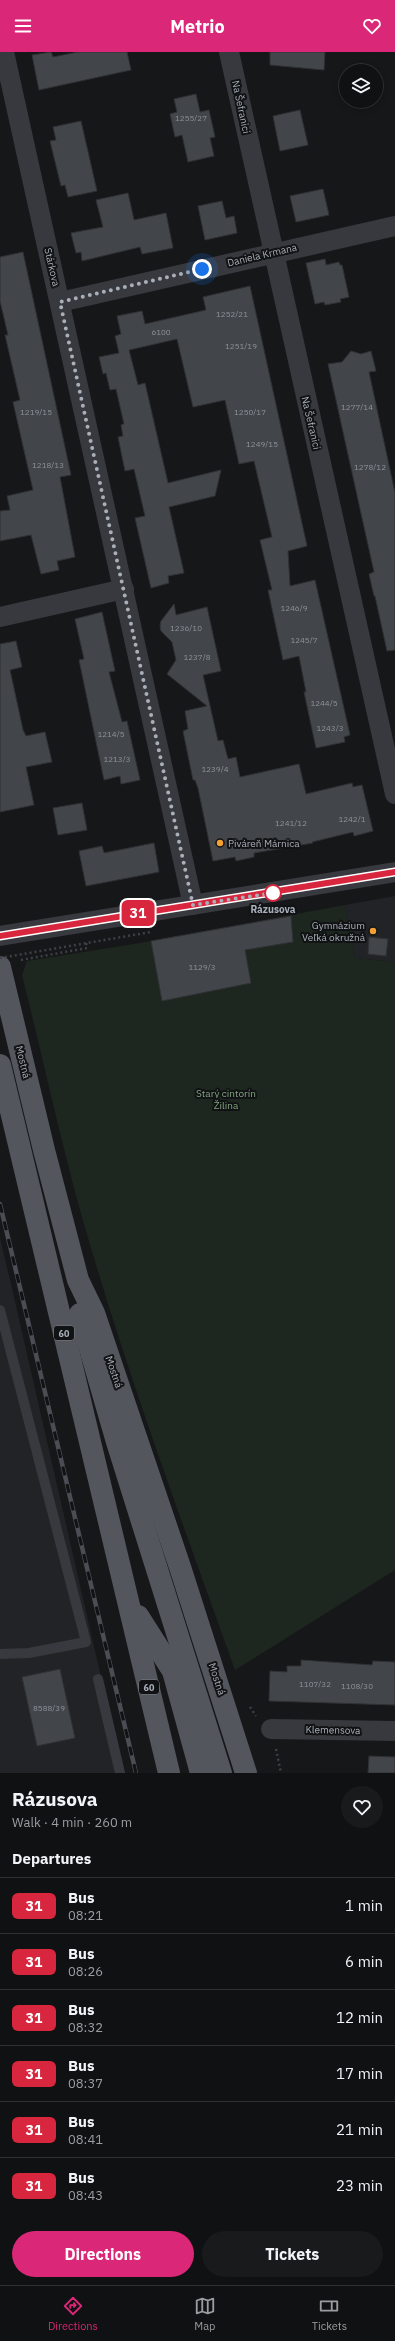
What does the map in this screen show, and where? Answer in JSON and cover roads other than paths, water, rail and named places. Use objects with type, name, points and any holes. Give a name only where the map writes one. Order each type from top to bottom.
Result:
[{"type":"main road","name":"Mostná","points":[[8,964],[44,1150],[78,1280],[94,1313],[182,1574],[246,1773]]},
{"type":"main road","name":"60","points":[[0,1065],[169,1773]]},
{"type":"main road","points":[[78,1280],[81,1320],[117,1442],[221,1773]]},
{"type":"main road","points":[[128,1601],[173,1671],[201,1773]]},
{"type":"street","name":"Stárkova","points":[[4,52],[193,905]]},
{"type":"street","name":"Na Šefranici","points":[[229,52],[395,794]]},
{"type":"street","name":"Daniela Krmana","points":[[60,302],[395,226]]},
{"type":"street","points":[[0,618],[124,589]]},
{"type":"street","points":[[0,936],[395,872]]},
{"type":"street","name":"Klemensova","points":[[271,1729],[395,1732]]},
{"type":"lane","points":[[0,1310],[86,1642],[29,1653],[0,1654]]},
{"type":"lane","points":[[98,1679],[120,1773]]},
{"type":"railway","points":[[0,1204],[136,1773]]},
{"type":"place","name":"Piváreň Márnica","points":[[220,843]]},
{"type":"place","name":"Rázusova","points":[[273,893]]},
{"type":"place","name":"Gymnázium Veľká okružná","points":[[373,931]]},
{"type":"park label","name":"Starý cintorín Žilina","points":[[226,1098]]}]
